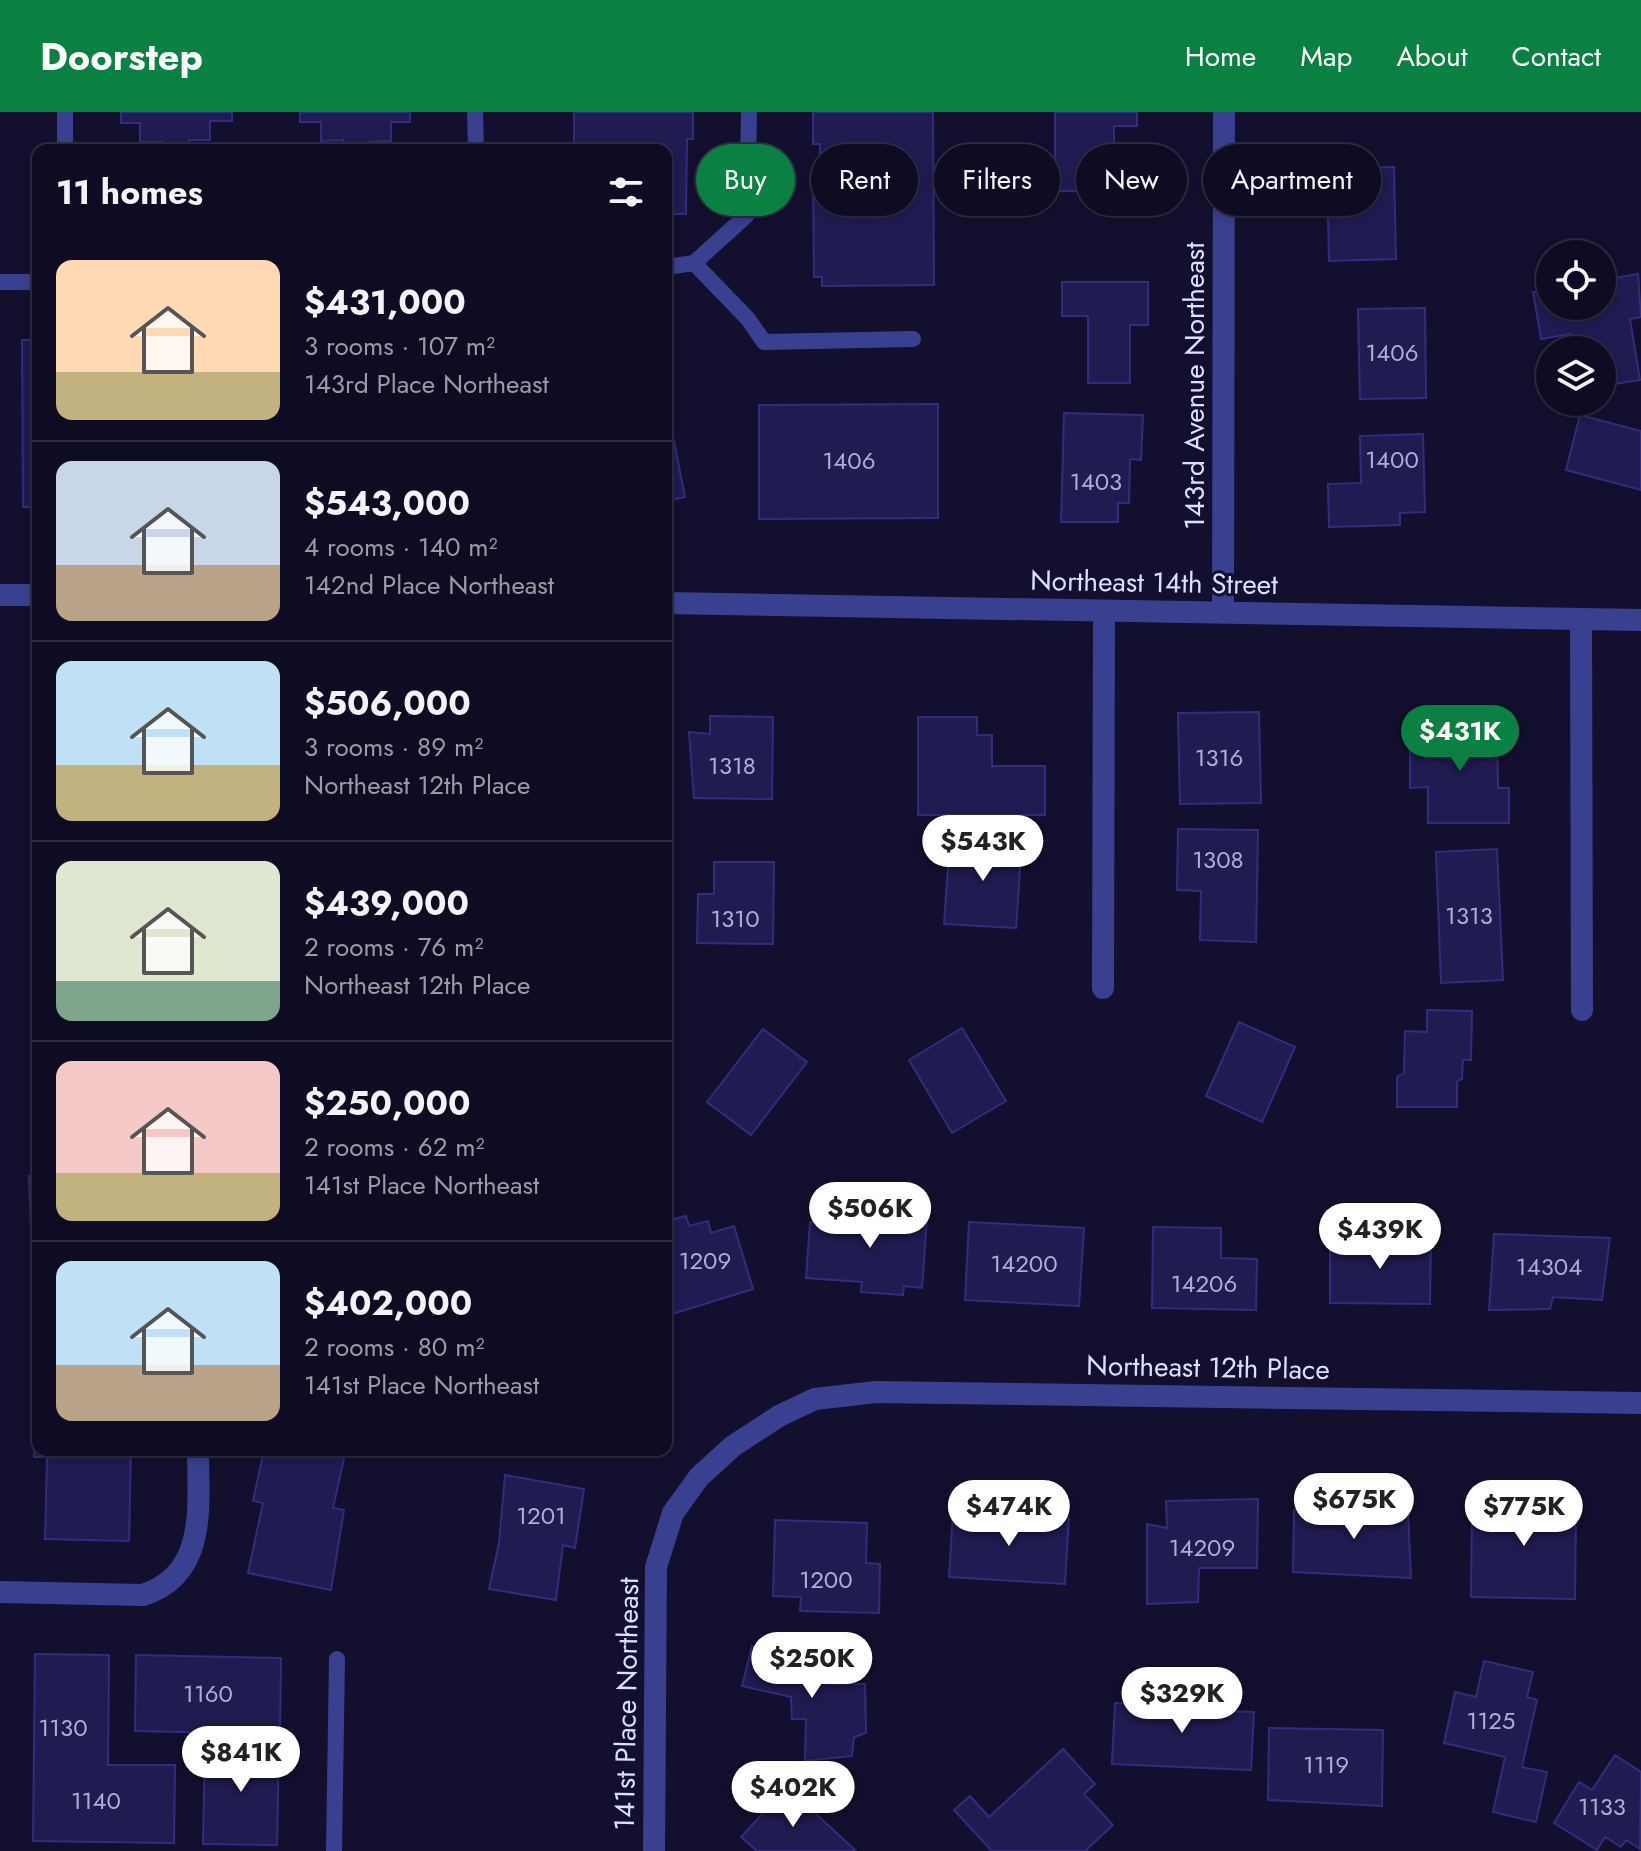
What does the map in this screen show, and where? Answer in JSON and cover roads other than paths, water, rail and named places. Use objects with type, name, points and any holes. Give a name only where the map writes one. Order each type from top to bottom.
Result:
[{"type":"street","name":"143rd Avenue Northeast","points":[[1223,613],[1224,112]]},
{"type":"street","points":[[0,595],[32,595]]},
{"type":"street","name":"Northeast 14th Street","points":[[672,603],[1641,620]]},
{"type":"street","points":[[1103,988],[1104,611]]},
{"type":"street","points":[[1581,620],[1582,1010]]},
{"type":"street","name":"Northeast 12th Place","points":[[779,1416],[815,1399],[876,1392],[1641,1403]]},
{"type":"street","name":"141st Place Northeast","points":[[654,1851],[656,1567],[673,1513],[699,1477],[733,1446],[779,1416]]},
{"type":"street","points":[[0,1592],[143,1595],[158,1590],[176,1576],[193,1551],[198,1528],[198,1456]]},
{"type":"lane","points":[[65,112],[65,144]]},
{"type":"lane","points":[[475,112],[476,144]]},
{"type":"lane","points":[[672,266],[694,263],[747,215],[749,112]]},
{"type":"lane","points":[[694,263],[748,319],[764,342],[913,339]]},
{"type":"lane","points":[[0,282],[32,282]]},
{"type":"lane","points":[[334,1851],[337,1659]]}]
